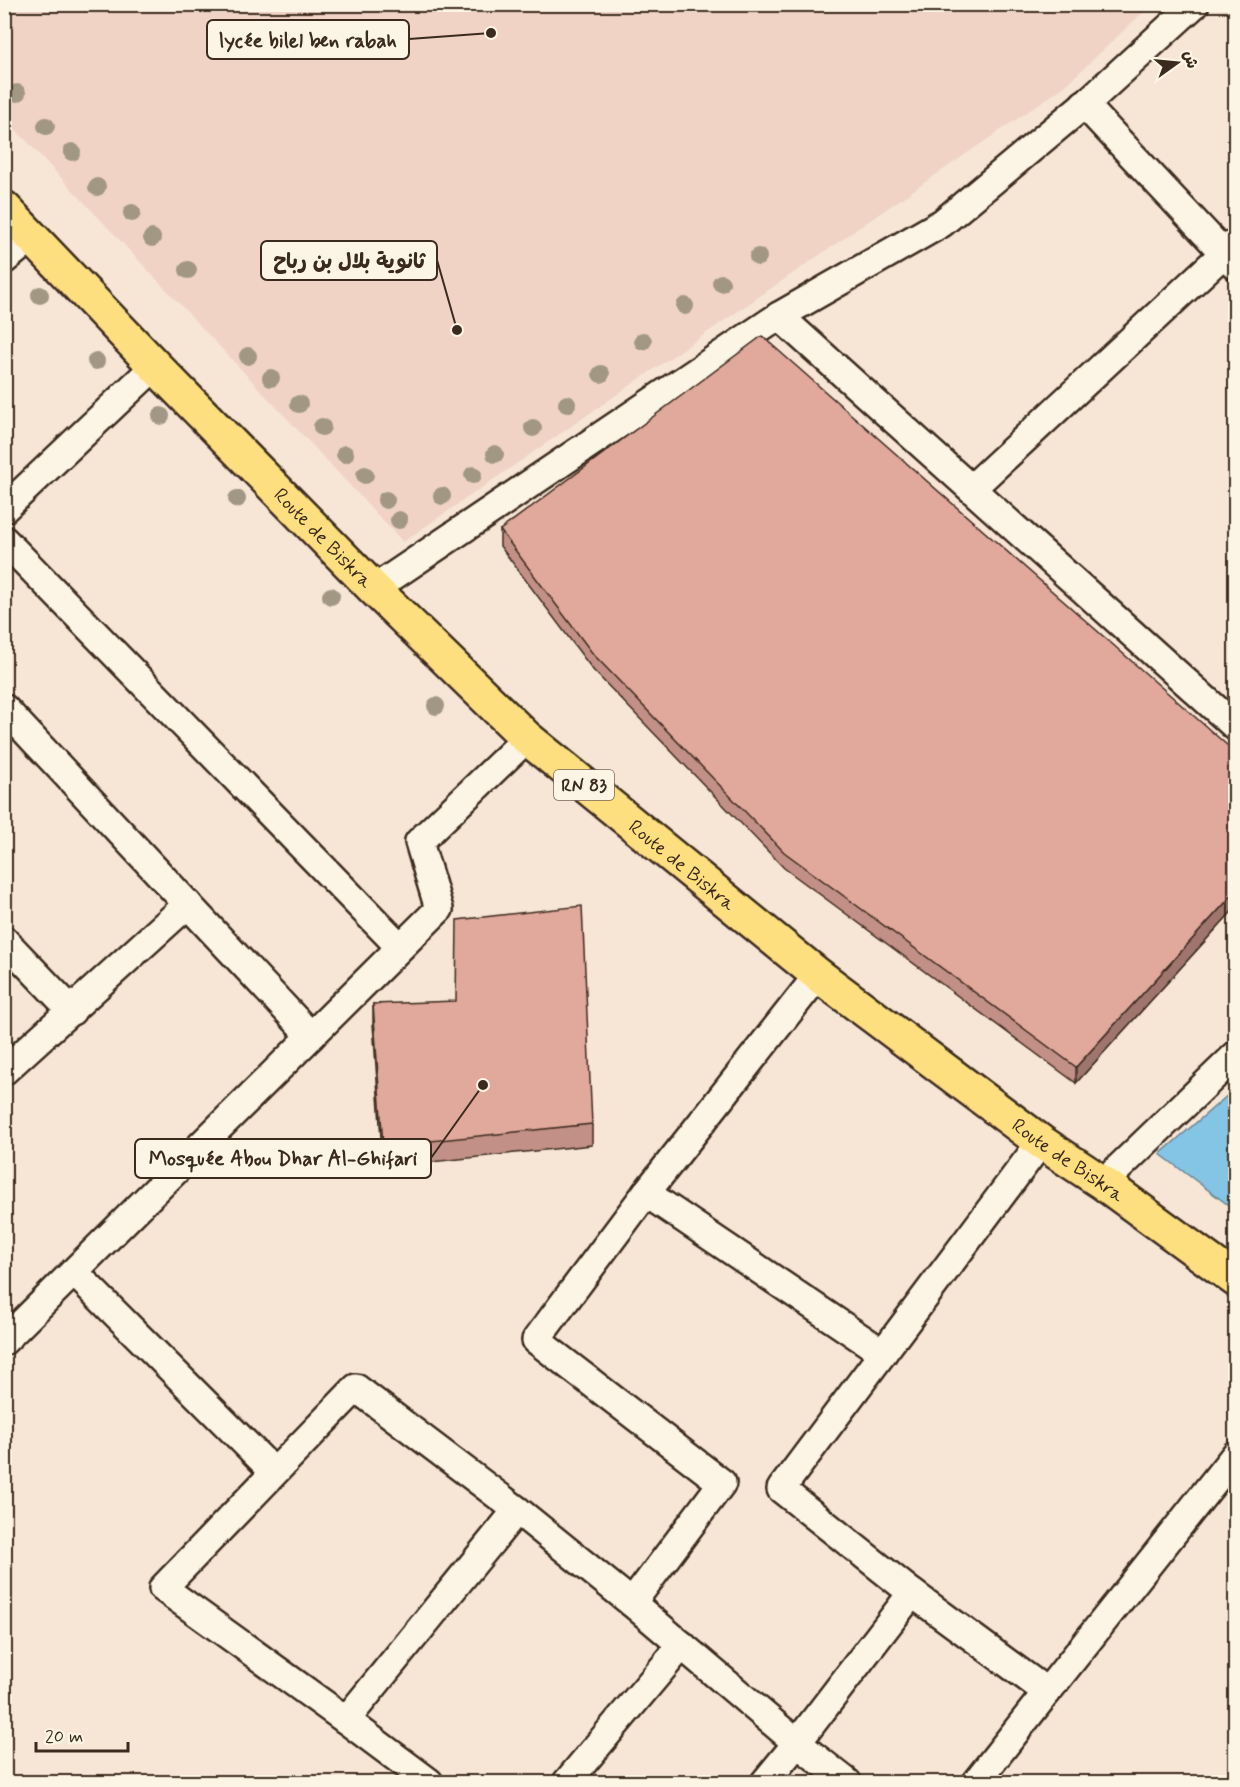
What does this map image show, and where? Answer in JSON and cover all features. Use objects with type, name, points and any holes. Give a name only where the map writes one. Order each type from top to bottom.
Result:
[{"type":"main road","name":"Route de Biskra","points":[[4,208],[154,366],[374,589],[527,738],[818,975],[1041,1142],[1103,1183],[1236,1280]]},
{"type":"street","points":[[374,589],[780,315],[942,222],[1084,104],[1195,4]]},
{"type":"street","points":[[972,488],[1232,253],[1084,104]]},
{"type":"street","points":[[4,260],[31,238]]},
{"type":"street","points":[[780,315],[1236,727]]},
{"type":"street","points":[[4,508],[154,366]]},
{"type":"street","points":[[4,540],[400,947]]},
{"type":"street","points":[[4,708],[311,1036]]},
{"type":"street","points":[[4,1341],[439,909],[419,842],[527,738]]},
{"type":"street","points":[[4,1071],[188,904]]},
{"type":"street","points":[[4,940],[72,1011]]},
{"type":"street","points":[[632,1603],[722,1483],[536,1340],[646,1193],[818,975]]},
{"type":"street","points":[[1103,1183],[1236,1055]]},
{"type":"street","points":[[1041,1142],[781,1489],[912,1593],[1047,1692]]},
{"type":"street","points":[[646,1193],[883,1353]]},
{"type":"street","points":[[74,1272],[274,1473]]},
{"type":"street","points":[[429,1782],[163,1588],[356,1388],[517,1510],[632,1603],[797,1743],[848,1782]]},
{"type":"street","points":[[976,1782],[1236,1454]]},
{"type":"street","points":[[346,1720],[517,1510]]},
{"type":"street","points":[[765,1782],[912,1593]]},
{"type":"street","points":[[567,1782],[682,1645]]},
{"type":"shaded area","points":[[5,4],[1151,5],[1065,86],[403,542],[5,118]]},
{"type":"water","points":[[1235,1089],[1235,1210],[1160,1154]]},
{"type":"building","points":[[762,336],[1236,753],[1236,891],[1076,1067],[784,852],[593,654],[500,530]]},
{"type":"building","points":[[582,906],[592,1124],[383,1146],[373,1004],[456,1001],[457,920]]},
{"type":"place","name":"lycée bilel ben rabah","points":[[491,33]]},
{"type":"place","name":"ثانوية بلال بن رباح","points":[[457,330]]},
{"type":"place","name":"Mosquée Abou Dhar Al-Ghifari","points":[[483,1085]]}]
